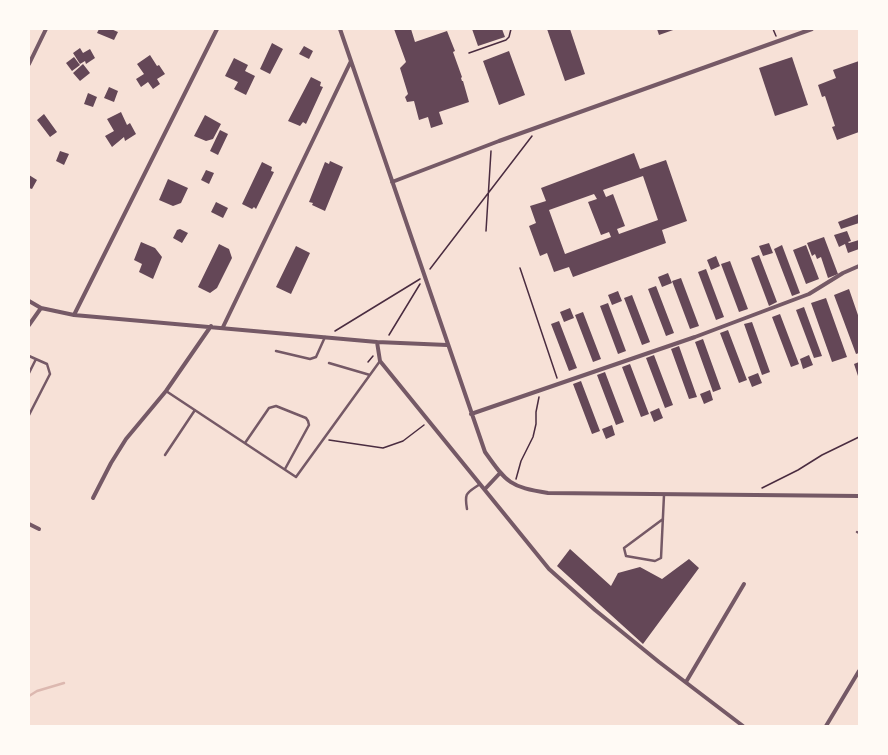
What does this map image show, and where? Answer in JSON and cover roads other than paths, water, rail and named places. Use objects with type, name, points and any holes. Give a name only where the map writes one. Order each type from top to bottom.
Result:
[{"type":"street","points":[[29,64],[46,29]]},
{"type":"street","points":[[74,315],[217,29]]},
{"type":"street","points":[[340,29],[471,414],[485,452],[500,473],[514,484],[526,489],[548,493],[859,496]]},
{"type":"street","points":[[392,182],[491,144],[812,29]]},
{"type":"street","points":[[223,327],[350,61]]},
{"type":"street","points":[[471,414],[695,337],[809,294],[859,266]]},
{"type":"street","points":[[29,301],[41,308],[74,315],[223,327],[377,342],[447,345]]},
{"type":"street","points":[[29,325],[41,308]]},
{"type":"street","points":[[93,498],[111,463],[126,439],[166,391],[211,326]]},
{"type":"street","points":[[377,342],[380,361],[549,569],[595,610],[743,726]]},
{"type":"street","points":[[485,489],[500,473]]},
{"type":"street","points":[[29,524],[39,529]]},
{"type":"street","points":[[686,682],[744,584]]},
{"type":"street","points":[[826,726],[859,671]]},
{"type":"lane","points":[[276,351],[310,359],[314,358],[316,357],[325,337]]},
{"type":"lane","points":[[29,356],[47,364],[50,374],[29,415]]},
{"type":"lane","points":[[29,373],[36,359]]},
{"type":"lane","points":[[166,391],[296,477],[380,361]]},
{"type":"lane","points":[[329,363],[370,375]]},
{"type":"lane","points":[[245,443],[269,408],[276,406],[306,418],[309,425],[285,469]]},
{"type":"lane","points":[[165,455],[195,410]]},
{"type":"lane","points":[[467,509],[465,498],[468,492],[481,484]]},
{"type":"lane","points":[[663,519],[624,548],[626,556],[655,561],[661,558],[663,519],[664,494]]},
{"type":"waterway","points":[[29,696],[37,691],[64,683]]}]
